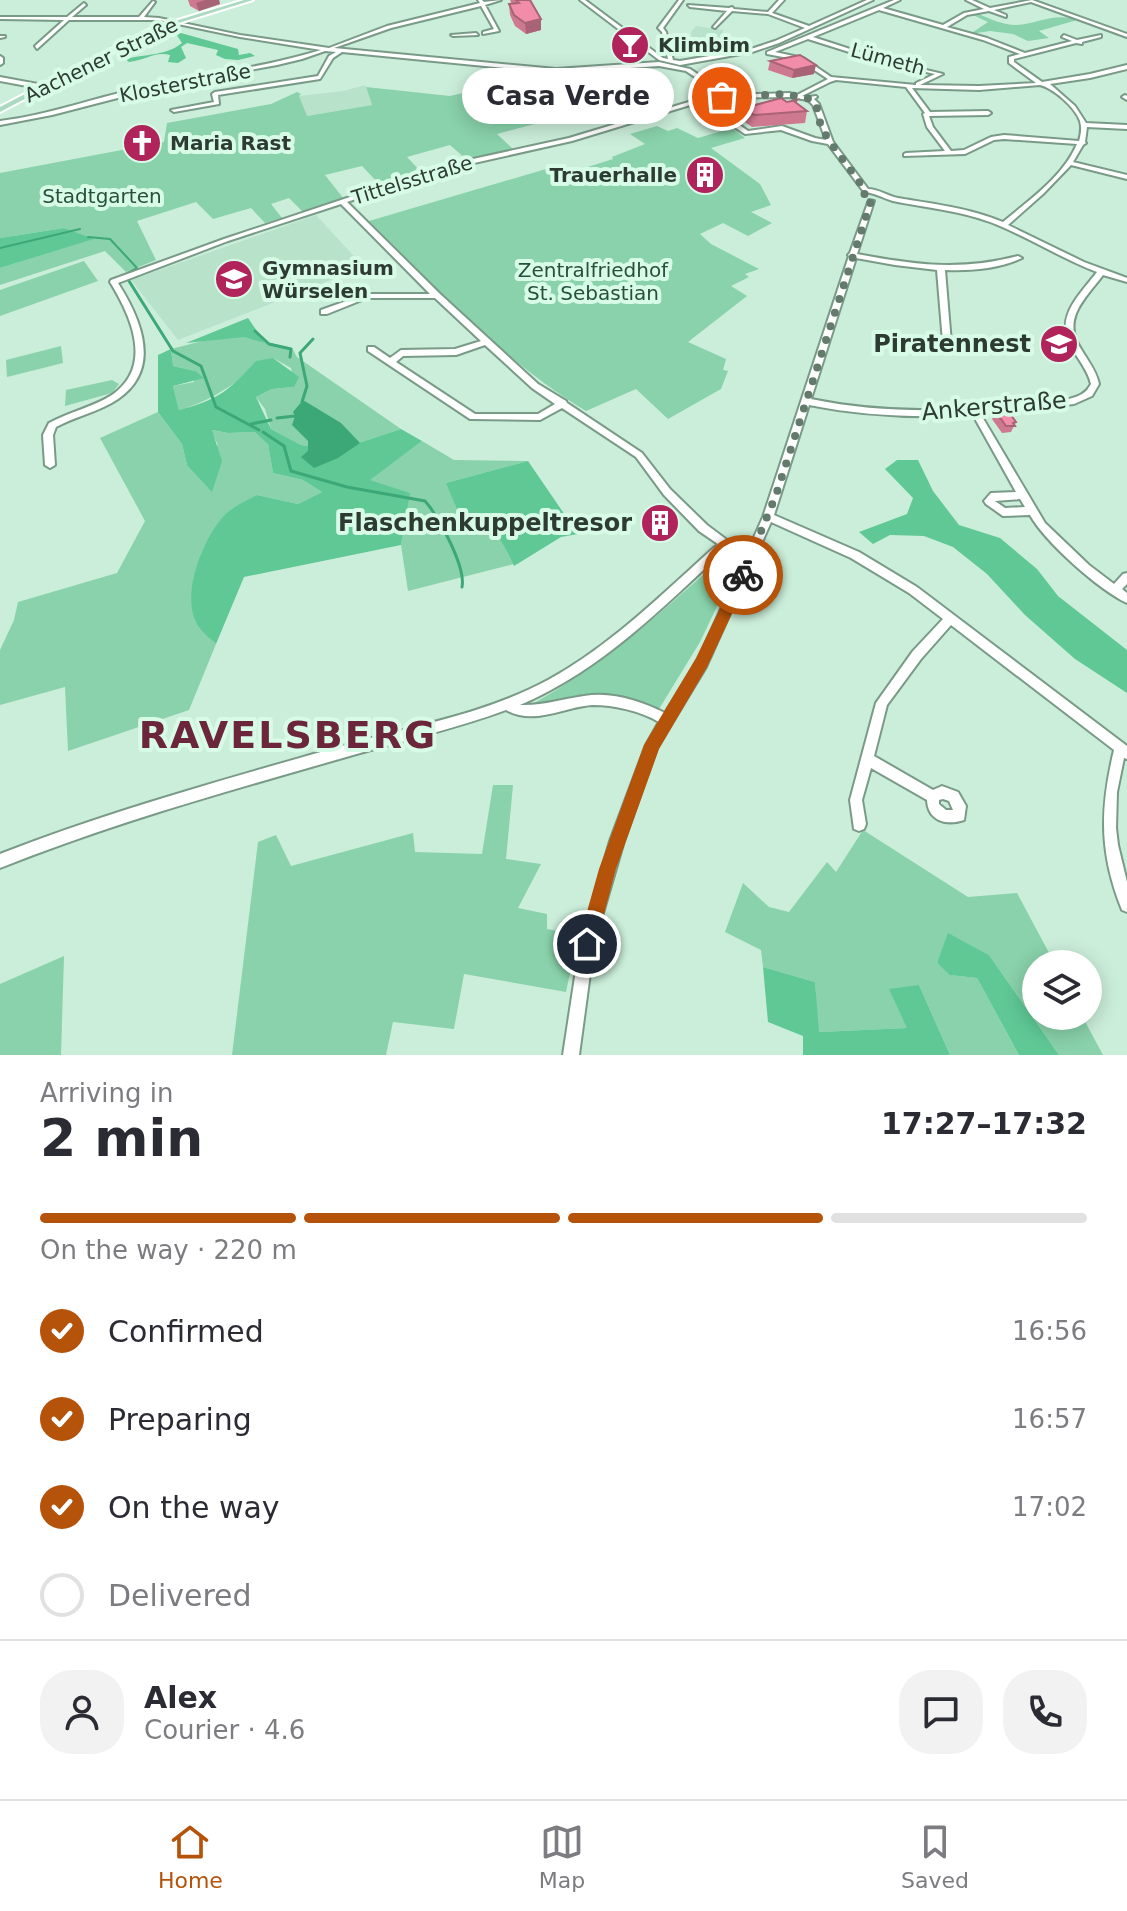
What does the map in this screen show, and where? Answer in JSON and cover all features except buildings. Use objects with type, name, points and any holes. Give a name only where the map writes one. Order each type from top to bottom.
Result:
[{"type":"main road","name":"Aachener Straße","points":[[0,110],[131,40],[177,21],[250,0]]},
{"type":"street","name":"Klosterstraße","points":[[0,123],[52,116],[136,90],[268,67],[329,51],[389,27],[482,1],[499,0]]},
{"type":"street","points":[[582,0],[660,61],[688,70],[725,97]]},
{"type":"street","points":[[681,0],[668,13],[660,28],[664,32],[670,58],[734,113],[735,125],[747,133],[782,128],[814,140],[830,142]]},
{"type":"street","points":[[769,13],[782,0]]},
{"type":"street","points":[[855,0],[868,1]]},
{"type":"street","points":[[769,53],[898,0]]},
{"type":"street","points":[[968,0],[1004,16]]},
{"type":"street","points":[[943,27],[965,14],[1009,7],[1029,0],[1127,36]]},
{"type":"street","points":[[36,44],[43,42],[87,1]]},
{"type":"street","points":[[482,1],[497,30],[485,33]]},
{"type":"street","points":[[679,66],[756,49],[868,1]]},
{"type":"street","points":[[141,18],[153,2]]},
{"type":"street","points":[[690,6],[769,13],[810,28]]},
{"type":"street","points":[[1009,7],[1021,12]]},
{"type":"street","points":[[715,27],[732,8]]},
{"type":"street","points":[[878,8],[972,35],[1026,55]]},
{"type":"street","points":[[0,18],[177,21],[240,36],[329,51],[556,71],[670,58]]},
{"type":"street","points":[[453,35],[476,34]]},
{"type":"street","points":[[1064,36],[1080,43]]},
{"type":"street","points":[[1004,225],[1070,163],[1083,143],[1084,125],[1065,99],[1010,62],[1012,58],[1099,36]]},
{"type":"street","name":"Lümeth","points":[[808,37],[883,61],[940,74],[911,85]]},
{"type":"street","points":[[788,46],[799,58],[829,77]]},
{"type":"street","points":[[756,49],[799,58]]},
{"type":"street","points":[[174,110],[217,103],[215,94],[319,77],[329,51]]},
{"type":"street","points":[[814,75],[911,85],[997,88],[1084,79],[1127,67]]},
{"type":"street","points":[[715,96],[809,96],[829,77]]},
{"type":"street","points":[[0,79],[43,87]]},
{"type":"street","points":[[911,85],[928,113]]},
{"type":"street","name":"Tittelsstraße","points":[[50,465],[48,435],[52,425],[115,397],[138,374],[141,362],[136,330],[129,304],[114,282],[342,201],[473,161],[570,140],[715,96]]},
{"type":"street","points":[[809,96],[816,104],[821,127],[869,196],[882,202],[888,198]]},
{"type":"street","points":[[960,105],[966,113]]},
{"type":"street","points":[[928,113],[988,113]]},
{"type":"street","points":[[928,113],[925,115],[930,127],[949,153]]},
{"type":"street","points":[[1084,125],[1127,127]]},
{"type":"street","points":[[906,155],[970,151],[993,138],[1004,137],[1083,143]]},
{"type":"street","points":[[1070,163],[1127,177]]},
{"type":"street","points":[[869,196],[882,192],[888,198],[941,206],[1004,225],[1100,273],[1127,280]]},
{"type":"street","points":[[571,1055],[582,972],[598,896],[641,773],[666,720],[702,663],[768,517],[869,196]]},
{"type":"street","points":[[342,201],[437,296],[535,386],[639,455],[667,492],[703,528],[725,544],[754,548]]},
{"type":"street","points":[[852,255],[941,269],[974,269],[1018,258]]},
{"type":"street","points":[[907,344],[941,346],[947,343],[941,269]]},
{"type":"street","name":"Ankerstraße","points":[[806,401],[894,412],[1060,403],[1089,394],[1095,384],[1094,375],[1071,341],[1067,328],[1068,318],[1100,273]]},
{"type":"street","points":[[324,312],[366,296],[437,296]]},
{"type":"street","points":[[391,361],[401,353],[456,352],[486,342]]},
{"type":"street","points":[[371,349],[473,417],[540,417],[563,403]]},
{"type":"street","points":[[974,410],[1041,526],[1127,599]]},
{"type":"street","points":[[1023,495],[994,496],[989,501],[1003,512],[1032,511]]},
{"type":"street","points":[[768,517],[855,555],[913,590],[1124,751],[1109,792],[1107,820],[1110,846],[1127,905]]},
{"type":"street","points":[[0,861],[125,814],[507,704],[561,677],[624,635],[725,544]]},
{"type":"street","points":[[1115,590],[1127,577]]},
{"type":"street","points":[[859,824],[856,800],[882,703],[901,682],[917,655],[950,618]]},
{"type":"street","points":[[507,704],[512,710],[527,712],[573,702],[611,702],[657,714],[666,720]]},
{"type":"street","points":[[868,759],[933,797]]},
{"type":"shaded area","points":[[696,26],[723,30],[724,53],[692,58],[691,32]]},
{"type":"shaded area","points":[[176,34],[238,49],[239,55],[250,53],[255,56],[225,59],[216,55],[218,50],[187,43],[181,47],[186,58],[178,63],[168,62],[170,55],[165,54],[129,62],[125,59],[176,47],[182,43]]},
{"type":"shaded area","points":[[365,85],[372,105],[306,116],[299,96],[343,91]]},
{"type":"shaded area","name":"Gymnasium Würselen","points":[[316,215],[364,267],[178,340],[131,280]]},
{"type":"shaded area","points":[[64,228],[94,239],[0,268],[0,238]]},
{"type":"shaded area","points":[[248,318],[265,343],[244,337],[186,343]]},
{"type":"shaded area","points":[[171,349],[173,366],[195,371],[204,378],[173,386],[179,410],[214,398],[256,361],[273,358],[299,377],[294,387],[272,389],[256,397],[271,429],[301,445],[337,450],[401,429],[422,441],[370,480],[410,493],[401,545],[244,577],[216,644],[197,623],[191,595],[196,568],[214,529],[229,512],[257,495],[298,504],[322,492],[303,480],[273,473],[268,444],[255,432],[212,430],[222,461],[212,492],[187,465],[182,444],[158,412],[158,355]]},
{"type":"shaded area","points":[[303,400],[341,423],[360,443],[338,458],[314,468],[301,457],[308,451],[308,441],[292,425],[293,412]]},
{"type":"shaded area","points":[[897,460],[918,460],[933,491],[959,525],[1000,538],[1037,569],[1058,596],[1127,650],[1127,693],[1075,659],[1025,615],[987,574],[953,547],[924,536],[890,535],[873,544],[859,532],[907,514],[913,498],[885,469]]},
{"type":"shaded area","points":[[528,461],[578,534],[561,537],[514,566],[493,530],[477,517],[457,509],[446,483]]},
{"type":"shaded area","points":[[948,933],[989,955],[1022,1002],[1022,1030],[1042,1030],[1059,1055],[1019,1055],[977,978],[950,975],[937,963]]},
{"type":"shaded area","points":[[763,967],[815,982],[819,1032],[907,1028],[889,989],[919,985],[950,1055],[803,1055],[803,1036],[768,1022]]},
{"type":"green space","points":[[979,14],[1011,25],[1054,18],[1077,20],[1039,31],[1049,38],[1028,41],[1013,34],[990,31],[970,34],[988,22],[973,15]]},
{"type":"green space","name":"Stadtgarten","points":[[503,84],[521,100],[593,86],[622,105],[596,112],[568,103],[546,108],[558,118],[497,134],[513,149],[467,160],[450,145],[407,157],[421,172],[380,185],[362,166],[325,175],[344,199],[303,212],[289,198],[271,204],[282,218],[265,223],[251,208],[213,219],[196,202],[137,221],[156,260],[126,272],[105,251],[0,285],[0,268],[93,239],[64,228],[0,238],[0,173],[164,142],[167,123],[271,104],[297,92],[301,94],[299,96],[307,116],[372,105],[366,87],[450,96]]},
{"type":"green space","name":"Zentralfriedhof St. Sebastian","points":[[657,126],[668,131],[677,128],[698,138],[732,128],[745,138],[711,148],[760,184],[771,205],[751,212],[772,223],[748,236],[723,223],[700,234],[711,244],[759,269],[745,274],[749,277],[731,286],[747,296],[688,342],[726,359],[723,370],[728,371],[721,389],[668,419],[636,389],[586,411],[499,347],[369,221],[546,169],[553,178],[613,159],[645,144],[630,134]]},
{"type":"green space","points":[[84,261],[98,281],[0,316],[0,290]]},
{"type":"green space","points":[[218,337],[244,337],[292,348],[297,357],[401,429],[337,450],[301,445],[271,429],[265,409],[256,397],[272,389],[294,387],[291,368],[273,358],[217,394],[179,410],[173,386],[194,382],[195,371],[173,366],[171,349]]},
{"type":"green space","points":[[61,346],[63,363],[7,377],[6,360]]},
{"type":"green space","points":[[112,380],[119,384],[112,393],[65,406],[66,390]]},
{"type":"green space","points":[[158,412],[182,444],[187,465],[218,445],[211,430],[255,432],[268,443],[273,473],[303,480],[322,492],[298,504],[257,495],[195,621],[216,644],[189,710],[68,751],[65,687],[0,705],[0,650],[14,620],[18,602],[117,573],[145,521],[100,438]]},
{"type":"green space","points":[[422,441],[454,460],[528,461],[446,483],[502,537],[514,564],[408,591],[401,545],[409,493],[369,480]]},
{"type":"green space","points":[[729,552],[738,556],[739,560],[700,642],[659,709],[608,698],[563,700],[527,707],[608,655]]},
{"type":"green space","points":[[493,785],[513,785],[506,859],[541,864],[518,908],[547,914],[547,929],[578,935],[566,992],[464,974],[454,1029],[393,1022],[386,1055],[232,1055],[258,842],[276,835],[291,866],[413,833],[415,852],[482,854]]},
{"type":"green space","points":[[863,830],[968,897],[1017,893],[1048,950],[1022,950],[1022,1002],[989,955],[949,934],[937,963],[951,975],[977,978],[1019,1055],[950,1055],[919,985],[908,1028],[818,1032],[815,982],[763,967],[761,950],[725,932],[743,883],[769,907],[789,912],[827,862],[836,872]]},
{"type":"green space","points":[[64,956],[61,1055],[0,1055],[0,984]]},
{"type":"green space","points":[[1042,1030],[1090,1030],[1103,1055],[1059,1055]]},
{"type":"waterway","points":[[0,248],[80,229]]},
{"type":"waterway","points":[[88,237],[110,239],[137,268],[126,274]]},
{"type":"waterway","points":[[129,281],[173,351],[201,366],[216,407],[259,430]]},
{"type":"waterway","points":[[255,331],[269,344],[291,349],[290,357]]},
{"type":"waterway","points":[[302,402],[307,386],[300,353],[313,339]]},
{"type":"waterway","points":[[277,418],[295,416],[297,413]]},
{"type":"waterway","points":[[251,424],[271,420]]},
{"type":"waterway","points":[[263,432],[284,446],[291,471],[347,487],[425,501],[456,555],[462,587]]},
{"type":"way so far","points":[[722,97],[785,94],[810,99],[816,104],[821,127],[866,191],[863,197],[871,201],[776,495],[743,575]]},
{"type":"place","name":"Klimbim","points":[[630,45]]},
{"type":"place","name":"Casa Verde","points":[[722,97]]},
{"type":"place","name":"Maria Rast","points":[[142,143]]},
{"type":"place","name":"Trauerhalle","points":[[705,175]]},
{"type":"place","name":"Gymnasium Würselen","points":[[234,279]]},
{"type":"place","name":"Piratennest","points":[[1059,344]]},
{"type":"place","name":"Flaschenkuppeltresor","points":[[660,523]]},
{"type":"district","name":"RAVELSBERG","points":[[288,735]]},
{"type":"route","points":[[587,944],[598,896],[652,745],[702,663],[743,575]]}]
